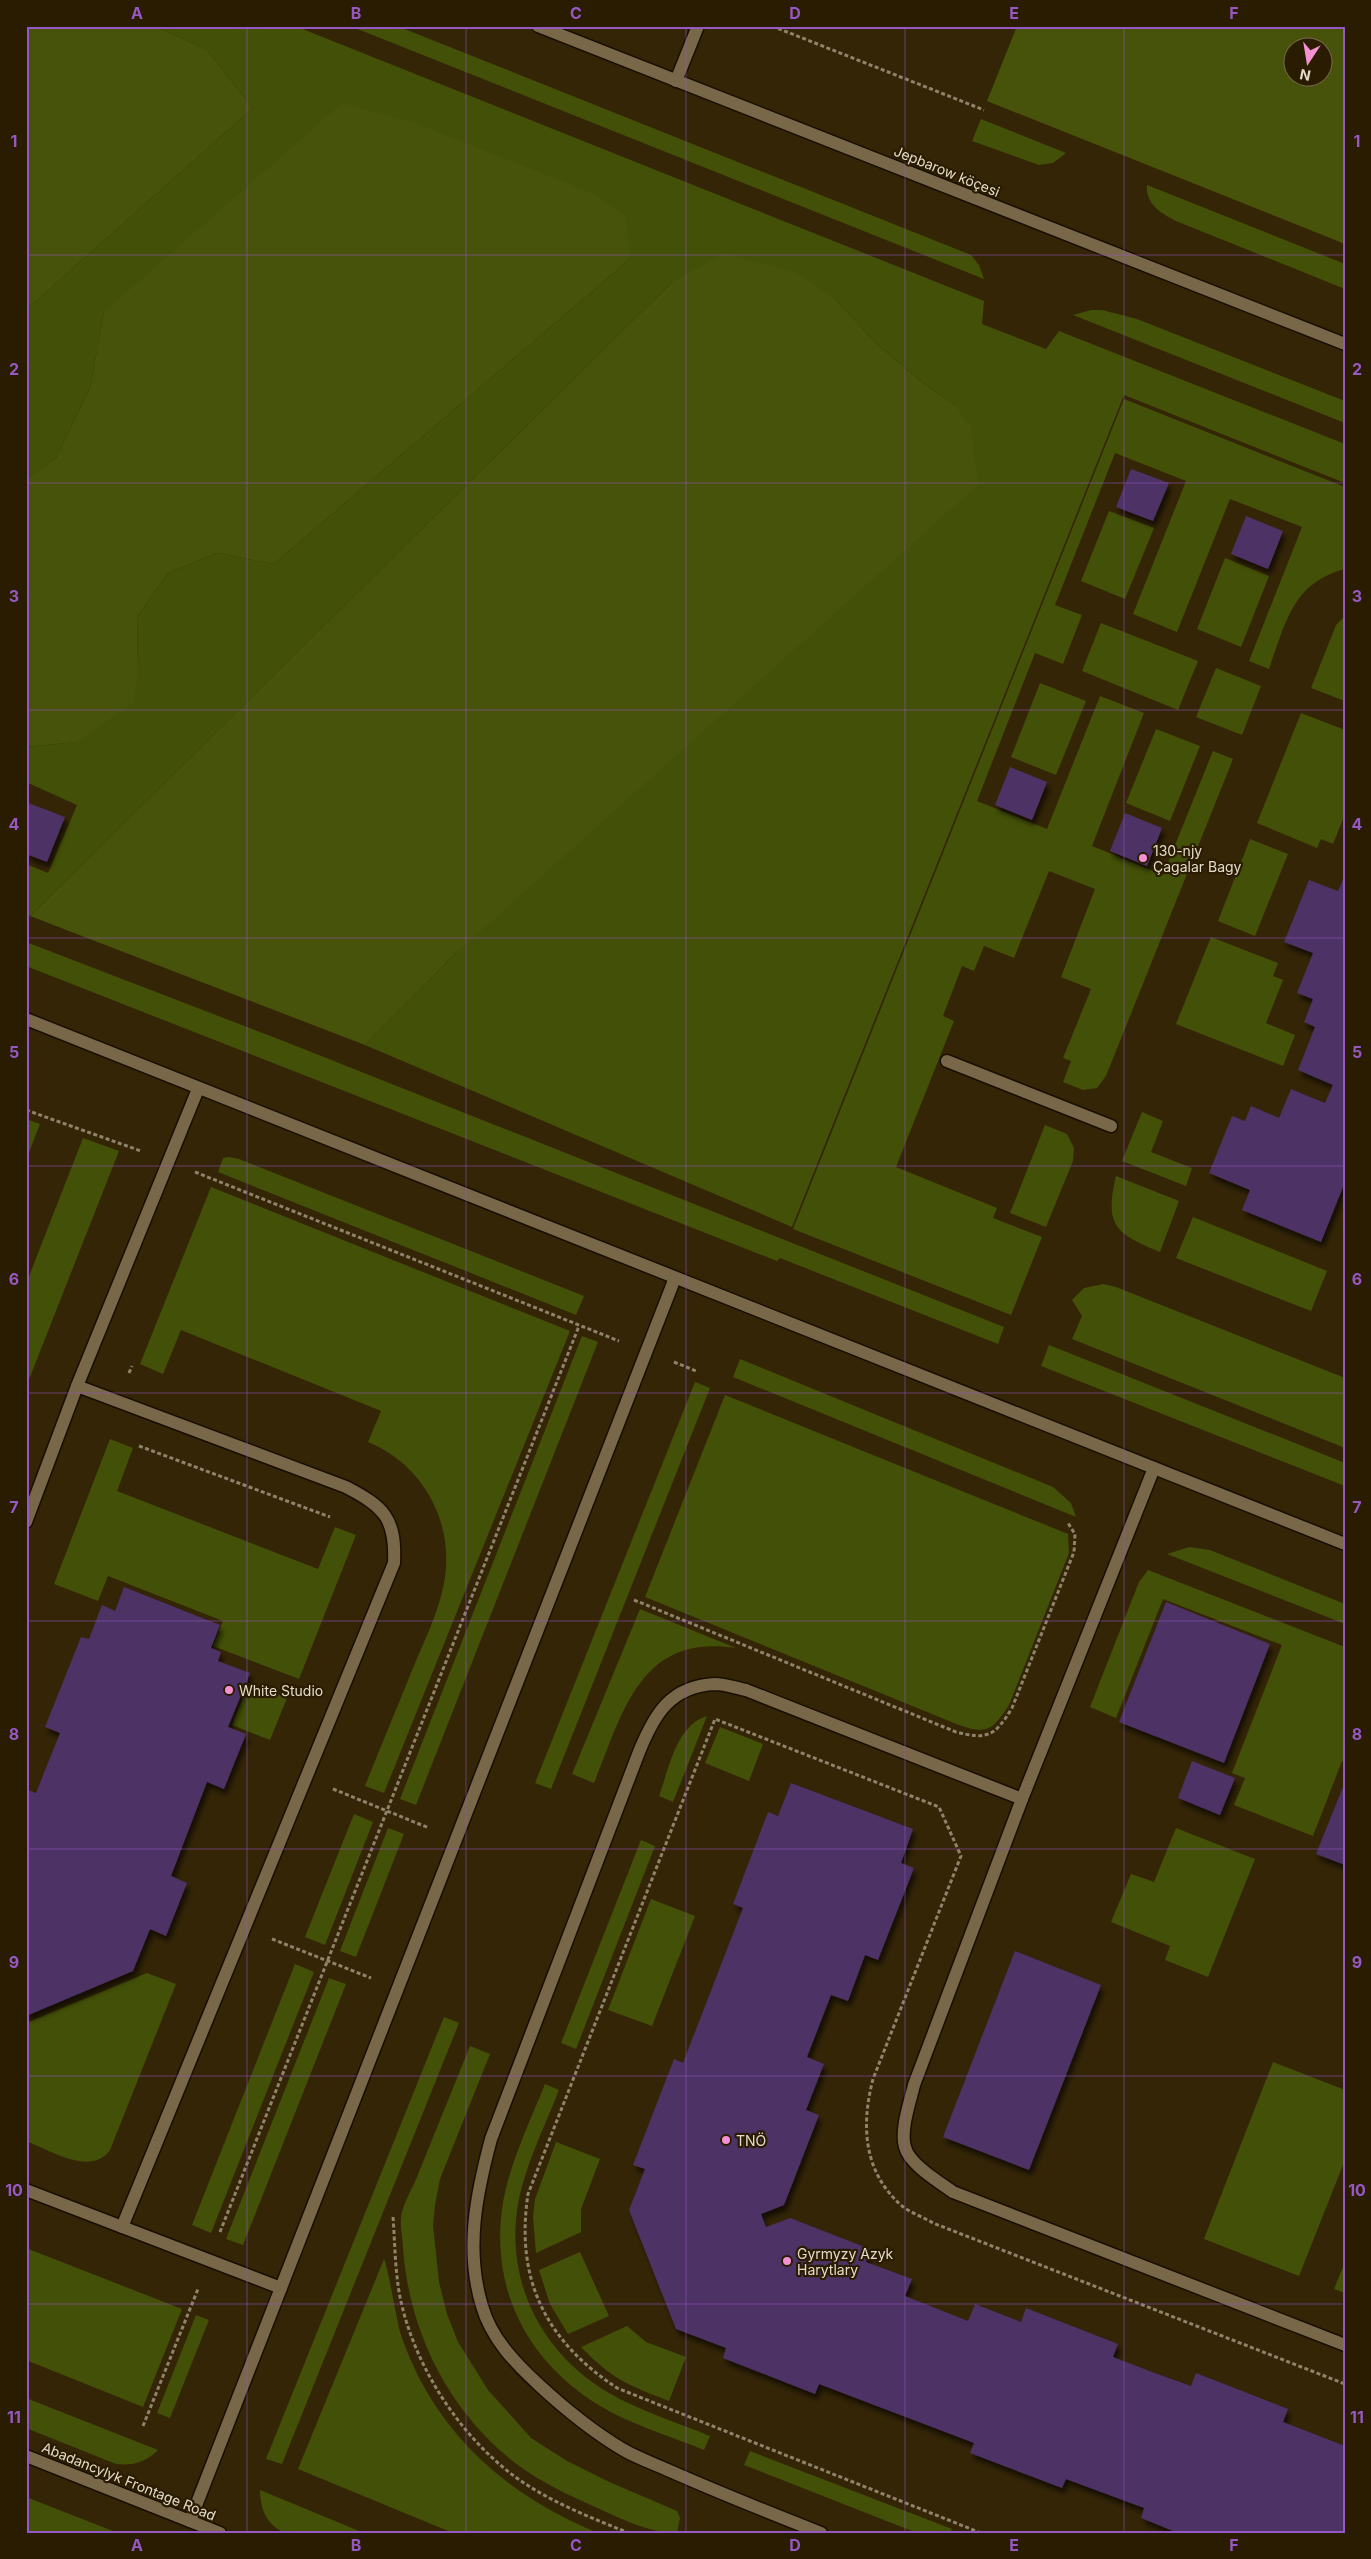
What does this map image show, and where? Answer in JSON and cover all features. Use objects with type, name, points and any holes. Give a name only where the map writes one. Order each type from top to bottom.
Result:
[{"type":"street","name":"Jepbarow köçesi","points":[[538,26],[1345,344]]},
{"type":"street","points":[[676,81],[698,26]]},
{"type":"street","points":[[26,1019],[1345,1544]]},
{"type":"street","points":[[948,1061],[1112,1126]]},
{"type":"street","points":[[26,1522],[77,1386],[198,1088]]},
{"type":"street","points":[[190,2521],[675,1278]]},
{"type":"street","points":[[77,1386],[346,1487],[371,1500],[386,1517],[396,1538],[394,1563],[122,2227]]},
{"type":"street","points":[[1154,1468],[1022,1799],[914,2085],[906,2117],[905,2148],[924,2172],[953,2192],[1345,2345]]},
{"type":"street","points":[[821,2533],[712,2490],[623,2450],[568,2412],[521,2368],[499,2344],[482,2308],[474,2272],[473,2224],[477,2191],[486,2157],[514,2077],[638,1752],[648,1728],[664,1704],[686,1691],[715,1684],[746,1690],[1022,1799]]},
{"type":"street","points":[[26,2190],[281,2288]]},
{"type":"street","name":"Abadancylyk Frontage Road","points":[[26,2456],[220,2533]]},
{"type":"path","points":[[772,26],[984,110]]},
{"type":"path","points":[[26,1110],[138,1149]]},
{"type":"path","points":[[195,1172],[596,1333]]},
{"type":"path","points":[[218,2236],[579,1326]]},
{"type":"path","points":[[139,1446],[330,1518]]},
{"type":"path","points":[[634,1600],[956,1732],[977,1737],[990,1734],[1002,1725],[1012,1708],[1074,1552],[1075,1534],[1068,1523]]},
{"type":"path","points":[[981,2533],[617,2388],[595,2374],[558,2337],[542,2310],[533,2287],[525,2245],[525,2213],[533,2178],[715,1719],[939,1807],[961,1856],[873,2079],[867,2101],[865,2132],[872,2160],[884,2185],[903,2206],[932,2222],[1345,2384]]},
{"type":"path","points":[[341,1792],[410,1820]]},
{"type":"path","points":[[280,1943],[351,1970]]},
{"type":"path","points":[[393,2218],[399,2288],[409,2327],[431,2377],[454,2413],[483,2447],[513,2475],[552,2500],[629,2533]]},
{"type":"path","points":[[144,2426],[193,2303]]},
{"type":"green space","points":[[26,26],[154,26],[206,49],[253,108],[26,310]]},
{"type":"green space","points":[[154,26],[295,26],[984,301],[982,324],[1046,349],[1059,331],[1345,444],[1345,483],[1124,395],[792,1227],[365,1045],[455,954],[955,405],[919,380],[876,343],[838,302],[673,281],[30,916],[26,914],[26,864],[48,873],[77,805],[26,782],[26,747],[76,742],[138,669],[137,617],[168,573],[217,553],[274,564],[630,259],[104,312],[90,388],[56,458],[26,479],[26,310],[253,108],[206,49]]},
{"type":"green space","points":[[350,26],[397,26],[971,255],[979,265],[984,279]]},
{"type":"green space","points":[[1017,26],[1345,26],[1345,244],[987,101]]},
{"type":"green space","points":[[342,103],[415,123],[595,194],[626,217],[630,259],[274,564],[217,553],[168,573],[137,617],[138,669],[134,703],[76,742],[26,747],[26,479],[56,458],[90,388],[104,312]]},
{"type":"green space","points":[[981,119],[1066,153],[1053,163],[1039,165],[972,141]]},
{"type":"green space","points":[[1147,185],[1345,264],[1345,289],[1176,221],[1160,212],[1152,203],[1147,192]]},
{"type":"green space","points":[[724,254],[796,272],[838,302],[876,343],[919,380],[955,405],[971,428],[978,485],[455,954],[365,1045],[30,916],[673,281]]},
{"type":"green space","points":[[1091,310],[1102,310],[1137,319],[1345,401],[1345,423],[1073,315]]},
{"type":"green space","points":[[1124,399],[1345,487],[1345,569],[1327,575],[1313,584],[1302,595],[1287,621],[1269,669],[1249,661],[1302,527],[1230,499],[1177,632],[1133,614],[1186,481],[1115,453],[1055,605],[1082,615],[1063,664],[1035,653],[977,801],[1047,829],[1100,696],[1144,713],[1092,846],[1163,875],[1213,751],[1233,759],[1106,1076],[1097,1088],[1083,1090],[1063,1082],[1071,1061],[1063,1058],[1091,989],[1061,977],[1095,889],[1049,871],[1014,958],[984,946],[974,971],[962,966],[943,1016],[954,1021],[896,1167],[997,1208],[993,1218],[1042,1237],[1011,1315],[793,1229]]},
{"type":"green space","points":[[1109,511],[1154,528],[1125,599],[1081,581]]},
{"type":"green space","points":[[1225,558],[1269,576],[1241,647],[1197,629]]},
{"type":"green space","points":[[1345,616],[1345,701],[1311,688],[1336,625]]},
{"type":"green space","points":[[1101,623],[1198,661],[1178,710],[1082,671]]},
{"type":"green space","points":[[1216,668],[1261,686],[1242,735],[1196,717]]},
{"type":"green space","points":[[1040,683],[1086,701],[1056,775],[1011,757]]},
{"type":"green space","points":[[1301,713],[1345,730],[1345,814],[1333,844],[1321,839],[1317,848],[1257,823]]},
{"type":"green space","points":[[1156,729],[1200,746],[1170,821],[1126,803]]},
{"type":"green space","points":[[1250,839],[1288,854],[1255,936],[1218,921]]},
{"type":"green space","points":[[1211,937],[1278,963],[1273,976],[1283,980],[1266,1023],[1295,1035],[1283,1066],[1176,1024]]},
{"type":"green space","points":[[26,942],[286,1042],[1004,1327],[998,1344],[780,1258],[777,1261],[26,966]]},
{"type":"green space","points":[[1142,1112],[1163,1121],[1151,1152],[1192,1168],[1186,1186],[1122,1161]]},
{"type":"green space","points":[[26,1119],[40,1124],[26,1160]]},
{"type":"green space","points":[[1045,1125],[1067,1134],[1074,1148],[1073,1161],[1046,1227],[1010,1213]]},
{"type":"green space","points":[[83,1138],[119,1151],[28,1382],[26,1381],[26,1284]]},
{"type":"green space","points":[[223,1158],[239,1159],[584,1296],[576,1315],[218,1172]]},
{"type":"green space","points":[[1116,1176],[1179,1201],[1160,1252],[1133,1240],[1117,1226],[1113,1217],[1112,1206]]},
{"type":"green space","points":[[211,1187],[570,1331],[384,1793],[365,1786],[437,1610],[443,1588],[446,1565],[445,1543],[440,1521],[432,1501],[420,1482],[406,1466],[388,1452],[368,1442],[381,1411],[181,1330],[163,1374],[140,1364]]},
{"type":"green space","points":[[1193,1217],[1327,1271],[1311,1311],[1176,1258]]},
{"type":"green space","points":[[1103,1284],[1116,1287],[1345,1378],[1345,1448],[1072,1339],[1082,1316],[1072,1300],[1084,1288]]},
{"type":"green space","points":[[582,1336],[598,1342],[416,1805],[400,1799]]},
{"type":"green space","points":[[1049,1345],[1345,1463],[1345,1486],[1041,1366]]},
{"type":"green space","points":[[740,1359],[1053,1487],[1071,1503],[1076,1517],[733,1377]]},
{"type":"green space","points":[[695,1382],[710,1388],[551,1789],[535,1783]]},
{"type":"green space","points":[[725,1395],[1068,1534],[1069,1553],[1009,1705],[994,1725],[983,1730],[976,1730],[959,1725],[645,1597]]},
{"type":"green space","points":[[110,1439],[133,1448],[117,1491],[318,1569],[335,1527],[356,1535],[299,1679],[213,1646],[223,1621],[108,1576],[98,1601],[54,1584]]},
{"type":"green space","points":[[1189,1547],[1210,1550],[1345,1604],[1345,1624],[1167,1554]]},
{"type":"green space","points":[[1148,1570],[1345,1647],[1345,1762],[1342,1761],[1313,1836],[1234,1805],[1245,1778],[1232,1773],[1282,1645],[1163,1599],[1116,1718],[1090,1707],[1139,1582]]},
{"type":"green space","points":[[640,1609],[736,1648],[704,1647],[677,1653],[657,1665],[640,1683],[626,1705],[594,1783],[572,1774]]},
{"type":"green space","points":[[249,1683],[287,1698],[270,1740],[232,1725]]},
{"type":"green space","points":[[707,1716],[673,1802],[659,1796],[670,1761],[681,1738],[696,1721]]},
{"type":"green space","points":[[720,1727],[763,1744],[749,1781],[705,1763]]},
{"type":"green space","points":[[354,1814],[373,1822],[325,1945],[305,1937]]},
{"type":"green space","points":[[388,1828],[404,1834],[356,1957],[340,1951]]},
{"type":"green space","points":[[1176,1828],[1255,1859],[1208,1977],[1165,1960],[1170,1946],[1111,1922],[1131,1874],[1154,1882]]},
{"type":"green space","points":[[641,1840],[655,1846],[576,2049],[561,2043]]},
{"type":"green space","points":[[651,1899],[695,1916],[652,2026],[608,2010]]},
{"type":"green space","points":[[295,1964],[314,1972],[211,2233],[192,2225]]},
{"type":"green space","points":[[147,1973],[176,1984],[110,2150],[102,2158],[92,2161],[81,2161],[58,2155],[26,2141],[26,2023]]},
{"type":"green space","points":[[329,1978],[346,1984],[243,2245],[226,2239]]},
{"type":"green space","points":[[444,2017],[459,2023],[282,2464],[266,2459]]},
{"type":"green space","points":[[470,2046],[490,2054],[440,2179],[433,2225],[439,2282],[447,2314],[458,2342],[488,2390],[531,2438],[567,2461],[607,2481],[677,2511],[680,2518],[677,2533],[645,2528],[625,2520],[556,2488],[518,2465],[494,2445],[472,2422],[453,2396],[437,2369],[424,2341],[414,2311],[407,2280],[401,2218],[406,2201]]},
{"type":"green space","points":[[1273,2062],[1345,2090],[1345,2160],[1299,2276],[1204,2239]]},
{"type":"green space","points":[[545,2084],[559,2090],[524,2180],[517,2211],[515,2239],[518,2266],[525,2292],[535,2316],[549,2338],[566,2359],[586,2377],[609,2393],[633,2405],[710,2436],[704,2450],[612,2413],[575,2389],[553,2369],[535,2347],[520,2322],[509,2296],[503,2269],[500,2240],[502,2209],[514,2161]]},
{"type":"green space","points":[[556,2142],[600,2159],[581,2209],[581,2232],[536,2253],[533,2217],[535,2199]]},
{"type":"green space","points":[[26,2248],[182,2309],[143,2407],[26,2360]]},
{"type":"green space","points":[[580,2252],[609,2316],[568,2334],[550,2304],[539,2270]]},
{"type":"green space","points":[[384,2259],[400,2332],[414,2367],[432,2400],[452,2429],[476,2455],[532,2499],[598,2533],[453,2533],[298,2469]]},
{"type":"green space","points":[[1345,2262],[1345,2293],[1334,2289]]},
{"type":"green space","points":[[196,2315],[209,2320],[170,2418],[157,2413]]},
{"type":"green space","points":[[627,2326],[646,2342],[686,2357],[669,2401],[642,2390],[612,2374],[581,2347]]},
{"type":"green space","points":[[26,2398],[158,2450],[149,2458],[139,2462],[116,2464],[26,2428]]},
{"type":"green space","points":[[750,2451],[952,2529],[950,2533],[917,2533],[744,2465]]},
{"type":"green space","points":[[260,2490],[364,2533],[285,2533],[274,2526],[266,2516],[261,2504]]},
{"type":"green space","points":[[26,2497],[118,2533],[33,2533],[26,2530]]},
{"type":"building","points":[[1131,469],[1169,483],[1153,521],[1116,507]]},
{"type":"building","points":[[1246,516],[1283,531],[1268,569],[1231,554]]},
{"type":"building","points":[[1010,767],[1047,782],[1032,820],[995,805]]},
{"type":"building","points":[[26,802],[65,817],[47,862],[26,854]]},
{"type":"building","points":[[1125,813],[1162,828],[1147,866],[1110,851]]},
{"type":"building","points":[[1345,875],[1345,1182],[1321,1242],[1242,1210],[1250,1190],[1209,1173],[1232,1116],[1245,1121],[1251,1106],[1279,1118],[1291,1089],[1325,1103],[1333,1085],[1298,1070],[1315,1027],[1304,1022],[1313,999],[1297,993],[1313,953],[1284,942],[1309,880],[1338,891]]},
{"type":"building","points":[[124,1587],[220,1625],[211,1648],[221,1652],[218,1661],[250,1673],[228,1727],[246,1734],[224,1789],[207,1782],[171,1876],[187,1883],[166,1936],[150,1929],[133,1971],[26,2016],[26,1789],[36,1793],[60,1733],[45,1727],[81,1637],[89,1639],[102,1605],[115,1611]]},
{"type":"building","points":[[1166,1602],[1270,1644],[1224,1763],[1119,1722]]},
{"type":"building","points":[[1192,1761],[1235,1778],[1220,1815],[1178,1798]]},
{"type":"building","points":[[1345,1782],[1345,1865],[1316,1854]]},
{"type":"building","name":"TNÖ","points":[[791,1783],[913,1829],[901,1863],[914,1868],[878,1960],[865,1955],[848,2001],[831,1995],[807,2057],[824,2064],[806,2110],[819,2115],[784,2205],[761,2214],[766,2227],[790,2218],[870,2249],[866,2262],[912,2279],[905,2296],[968,2321],[975,2304],[1021,2322],[1026,2308],[1118,2344],[1113,2357],[1191,2386],[1196,2373],[1288,2409],[1283,2422],[1345,2446],[1345,2533],[1178,2533],[1141,2518],[1144,2508],[1066,2479],[1062,2488],[970,2453],[974,2443],[819,2384],[815,2394],[723,2358],[726,2348],[676,2329],[629,2210],[645,2169],[633,2165],[674,2059],[683,2063],[743,1908],[733,1904],[768,1812],[778,1816]]},
{"type":"building","points":[[1015,1951],[1101,1985],[1029,2170],[943,2137]]},
{"type":"place","name":"130-njy Çagalar Bagy","points":[[1143,858]]},
{"type":"place","name":"White Studio","points":[[229,1690]]},
{"type":"place","name":"TNÖ","points":[[726,2140]]},
{"type":"place","name":"Gyrmyzy Azyk Harytlary","points":[[787,2261]]}]
